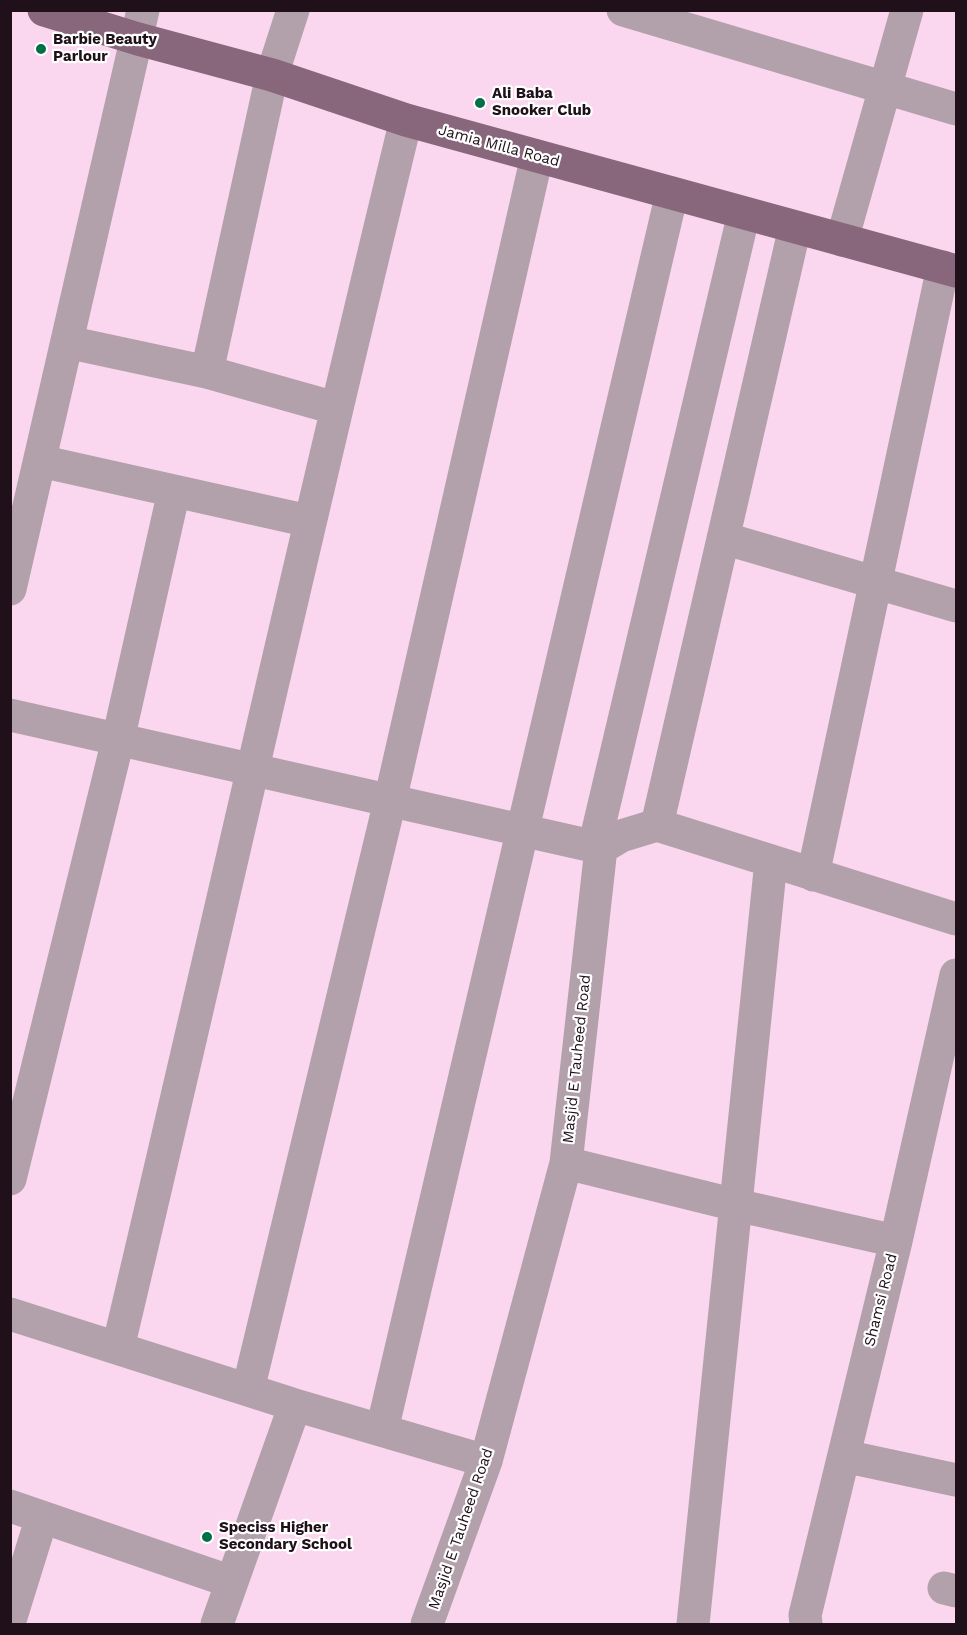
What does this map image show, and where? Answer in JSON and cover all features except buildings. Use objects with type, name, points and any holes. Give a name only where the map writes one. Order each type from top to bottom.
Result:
[{"type":"main road","name":"Jamia Milla Road","points":[[44,10],[141,25],[272,75],[406,120],[950,269]]},
{"type":"street","points":[[207,372],[272,75],[293,10]]},
{"type":"street","points":[[623,10],[957,109]]},
{"type":"street","points":[[842,240],[907,10]]},
{"type":"street","points":[[10,589],[141,25]]},
{"type":"street","points":[[118,1348],[335,408],[406,120]]},
{"type":"street","points":[[248,1390],[390,801],[537,156]]},
{"type":"street","points":[[381,1430],[672,193]]},
{"type":"street","name":"Masjid E Tauheed Road","points":[[427,1624],[486,1461],[566,1163],[597,847],[744,213]]},
{"type":"street","points":[[657,825],[795,227]]},
{"type":"street","points":[[813,875],[950,269]]},
{"type":"street","points":[[68,342],[207,372],[335,408]]},
{"type":"street","points":[[40,461],[309,521]]},
{"type":"street","points":[[10,1179],[118,740],[174,491]]},
{"type":"street","points":[[723,538],[957,606]]},
{"type":"street","points":[[10,715],[597,847],[621,836],[657,825],[957,919]]},
{"type":"street","points":[[693,1624],[771,861]]},
{"type":"street","name":"Shamsi Road","points":[[806,1624],[805,1616],[955,992]]},
{"type":"street","points":[[566,1163],[896,1241]]},
{"type":"street","points":[[10,1314],[295,1405],[486,1461]]},
{"type":"street","points":[[217,1624],[295,1405]]},
{"type":"street","points":[[844,1456],[957,1480]]},
{"type":"street","points":[[10,1506],[232,1582]]},
{"type":"street","points":[[10,1620],[42,1517]]},
{"type":"place","name":"Barbie Beauty Parlour","points":[[41,49]]},
{"type":"place","name":"Ali Baba Snooker Club","points":[[480,103]]},
{"type":"place","name":"Speciss Higher Secondary School","points":[[207,1537]]}]
